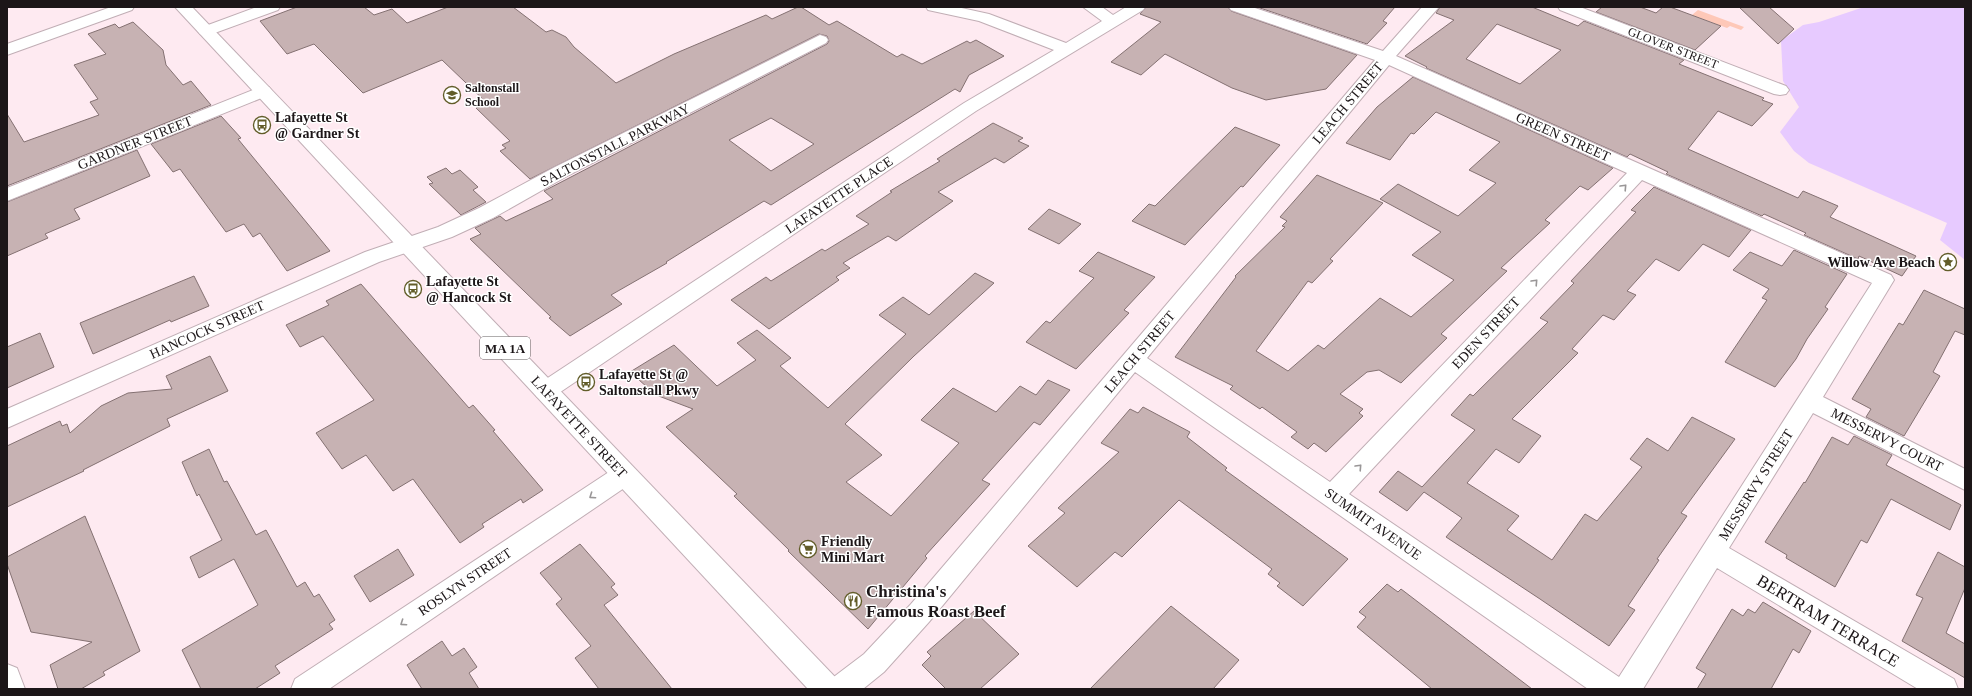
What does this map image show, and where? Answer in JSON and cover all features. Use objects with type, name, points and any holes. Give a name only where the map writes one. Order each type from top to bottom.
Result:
[{"type":"main road","points":[[7,50],[126,7]]},
{"type":"main road","name":"LAFAYETTE STREET","points":[[183,7],[827,689]]},
{"type":"main road","points":[[206,31],[272,7]]},
{"type":"main road","points":[[934,7],[983,18],[1067,49]]},
{"type":"main road","points":[[1091,7],[1113,22]]},
{"type":"main road","name":"LAFAYETTE PLACE","points":[[545,391],[970,107],[1137,7]]},
{"type":"main road","name":"GREEN STREET","points":[[1237,7],[1386,58],[1884,280]]},
{"type":"main road","name":"LEACH STREET","points":[[841,689],[874,663],[900,636],[1134,360],[1386,58],[1431,7]]},
{"type":"main road","name":"GLOVER STREET","points":[[1566,7],[1780,90]]},
{"type":"main road","name":"SALTONSTALL PARKWAY","points":[[408,245],[445,232],[486,214],[562,172],[820,40]]},
{"type":"main road","name":"GARDNER STREET","points":[[7,195],[263,92]]},
{"type":"main road","name":"EDEN STREET","points":[[1332,496],[1640,171]]},
{"type":"main road","name":"HANCOCK STREET","points":[[7,419],[372,257],[408,245]]},
{"type":"main road","name":"MESSERVY STREET","points":[[1627,689],[1884,280]]},
{"type":"main road","name":"SUMMIT AVENUE","points":[[1134,360],[1612,689]]},
{"type":"main road","name":"MESSERVY COURT","points":[[1808,400],[1965,480]]},
{"type":"main road","name":"ROSLYN STREET","points":[[305,689],[624,474]]},
{"type":"main road","name":"BERTRAM TERRACE","points":[[1713,552],[1944,689]]},
{"type":"main road","points":[[7,677],[11,689]]},
{"type":"shaded area","points":[[1864,7],[1965,7],[1965,260],[1940,240],[1947,223],[1809,163],[1794,151],[1780,132],[1799,107],[1783,81],[1781,41],[1803,25],[1819,22]]},
{"type":"shaded area","points":[[1698,10],[1744,27],[1741,30],[1730,26],[1727,28],[1692,15]]},
{"type":"building","points":[[297,7],[364,7],[374,15],[392,9],[407,23],[448,7],[513,7],[546,32],[552,30],[566,37],[574,47],[616,83],[674,54],[766,15],[772,19],[798,7],[801,7],[829,25],[837,21],[897,57],[902,54],[922,64],[967,41],[970,43],[976,40],[1004,56],[969,75],[960,92],[955,89],[771,205],[764,201],[666,262],[667,263],[611,295],[622,304],[570,336],[549,318],[551,317],[470,239],[481,234],[475,228],[500,216],[506,221],[553,199],[544,191],[827,44],[829,41],[827,36],[819,34],[530,179],[500,151],[506,148],[502,145],[510,141],[476,108],[488,104],[442,60],[363,93],[314,44],[287,54],[260,21]],"holes":[[[771,118],[814,144],[771,171],[729,140]]]},
{"type":"building","points":[[1146,7],[1228,7],[1231,11],[1357,55],[1326,89],[1266,100],[1232,88],[1165,54],[1141,75],[1111,62],[1161,22],[1140,14]]},
{"type":"building","points":[[1257,7],[1395,7],[1383,21],[1387,23],[1367,44]]},
{"type":"building","points":[[1440,7],[1532,7],[1578,26],[1584,21],[1684,60],[1679,64],[1764,98],[1762,100],[1773,104],[1752,126],[1718,111],[1688,149],[1798,198],[1803,191],[1838,206],[1830,217],[1916,256],[1902,276],[1859,256],[1858,259],[1804,235],[1806,233],[1764,214],[1762,216],[1666,174],[1668,172],[1630,154],[1627,157],[1426,68],[1427,67],[1405,56],[1454,20],[1436,13]],"holes":[[[1497,24],[1561,50],[1520,84],[1466,59]]]},
{"type":"building","points":[[1602,7],[1640,7],[1656,13],[1663,7],[1670,7],[1721,26],[1695,50],[1596,12]]},
{"type":"building","points":[[1739,7],[1769,7],[1794,29],[1778,44]]},
{"type":"building","points":[[133,22],[163,50],[166,65],[183,85],[191,81],[211,105],[7,186],[7,114],[24,142],[99,115],[90,102],[98,99],[74,65],[106,54],[88,34],[115,24],[119,28]]},
{"type":"building","points":[[1413,77],[1613,168],[1588,190],[1580,186],[1545,220],[1550,223],[1501,268],[1507,271],[1441,334],[1447,338],[1401,383],[1379,370],[1367,372],[1340,394],[1363,409],[1359,413],[1363,416],[1326,452],[1314,443],[1308,449],[1291,437],[1297,432],[1262,407],[1260,409],[1230,389],[1233,386],[1175,357],[1236,277],[1235,276],[1285,227],[1282,226],[1287,221],[1280,217],[1317,175],[1383,203],[1330,259],[1333,261],[1312,283],[1308,281],[1256,351],[1288,371],[1318,345],[1324,349],[1380,298],[1411,317],[1454,280],[1412,255],[1441,232],[1380,199],[1398,184],[1458,216],[1496,183],[1469,170],[1500,142],[1436,112],[1414,134],[1411,133],[1390,160],[1346,143],[1377,107]]},
{"type":"building","points":[[221,116],[241,138],[238,139],[330,251],[287,271],[260,233],[253,237],[244,224],[226,232],[180,169],[173,172],[151,144]]},
{"type":"building","points":[[993,123],[1023,138],[1018,141],[1029,146],[1004,163],[995,158],[938,192],[953,201],[896,241],[888,236],[843,263],[850,268],[836,277],[839,280],[769,329],[731,300],[766,277],[771,281],[822,249],[825,251],[869,224],[856,216],[892,192],[890,191],[940,161],[937,159]]},
{"type":"building","points":[[1235,127],[1280,145],[1243,187],[1241,186],[1185,245],[1132,221],[1149,204],[1155,206]]},
{"type":"building","points":[[137,150],[150,176],[74,209],[80,219],[45,234],[48,238],[7,256],[7,202]]},
{"type":"building","points":[[446,168],[452,174],[460,170],[478,187],[473,190],[486,202],[461,215],[429,184],[433,183],[427,177]]},
{"type":"building","points":[[1654,187],[1751,230],[1729,257],[1703,244],[1679,271],[1656,259],[1627,291],[1636,295],[1614,320],[1603,315],[1572,349],[1578,353],[1512,419],[1541,436],[1519,463],[1496,449],[1467,483],[1519,516],[1507,530],[1552,560],[1585,514],[1597,521],[1642,467],[1630,459],[1647,438],[1668,451],[1692,417],[1735,439],[1681,513],[1687,516],[1657,559],[1659,560],[1628,606],[1635,610],[1609,646],[1446,537],[1462,518],[1424,492],[1407,511],[1379,492],[1398,471],[1422,487],[1475,430],[1451,415],[1470,394],[1473,396],[1548,322],[1540,318],[1574,283],[1571,281],[1636,212],[1631,210]]},
{"type":"building","points":[[1049,209],[1081,224],[1059,244],[1028,229]]},
{"type":"building","points":[[1794,250],[1847,274],[1825,307],[1828,309],[1807,339],[1796,359],[1775,387],[1725,362],[1767,300],[1762,298],[1769,289],[1733,270],[1750,252],[1782,266]]},
{"type":"building","points":[[1098,252],[1155,277],[1124,310],[1129,313],[1076,369],[1026,342],[1046,321],[1050,323],[1094,278],[1079,271]]},
{"type":"building","points":[[975,273],[994,283],[914,356],[845,424],[882,455],[846,482],[891,516],[959,443],[921,420],[953,388],[996,412],[1020,386],[1036,395],[1048,380],[1070,390],[1040,425],[1034,422],[982,480],[990,484],[925,556],[927,558],[868,629],[734,496],[737,494],[666,427],[693,409],[656,395],[630,372],[674,345],[717,386],[756,360],[737,343],[757,330],[791,358],[780,366],[828,408],[906,334],[879,315],[903,297],[929,315]]},
{"type":"building","points":[[194,276],[209,306],[171,322],[170,320],[93,354],[80,323]]},
{"type":"building","points":[[361,284],[469,408],[473,405],[543,490],[523,503],[521,499],[482,524],[484,527],[460,543],[413,479],[393,491],[366,455],[342,469],[316,433],[374,400],[323,336],[300,347],[286,325],[329,305],[326,301]]},
{"type":"building","points":[[1924,290],[1965,309],[1965,335],[1955,331],[1933,372],[1940,376],[1904,436],[1866,417],[1871,409],[1852,399],[1899,323],[1903,325]]},
{"type":"building","points":[[40,333],[54,367],[7,388],[7,347]]},
{"type":"building","points":[[210,356],[228,391],[167,419],[170,426],[83,470],[84,471],[7,507],[7,446],[60,421],[62,426],[67,424],[70,433],[101,406],[128,393],[172,389],[166,376]]},
{"type":"building","points":[[1143,407],[1190,432],[1187,437],[1227,468],[1225,470],[1348,559],[1303,606],[1277,586],[1280,583],[1268,574],[1272,569],[1179,500],[1122,557],[1115,552],[1077,587],[1028,546],[1065,513],[1058,508],[1119,452],[1101,443],[1130,409],[1138,413]]},
{"type":"building","points":[[1854,436],[1892,455],[1886,465],[1961,505],[1950,530],[1891,499],[1867,543],[1861,540],[1835,587],[1786,558],[1787,555],[1765,542],[1804,482],[1805,483],[1832,437],[1848,445]]},
{"type":"building","points":[[209,449],[224,482],[227,481],[256,535],[266,530],[297,587],[305,582],[314,597],[319,594],[335,620],[329,624],[333,629],[275,666],[280,673],[255,689],[201,689],[182,650],[258,605],[234,559],[199,578],[190,557],[222,540],[199,494],[197,496],[182,462]]},
{"type":"building","points":[[85,516],[140,651],[103,672],[105,675],[81,689],[58,689],[50,665],[92,642],[31,632],[7,564],[7,557]]},
{"type":"building","points":[[580,544],[615,584],[611,587],[618,595],[604,605],[672,689],[599,689],[575,658],[591,646],[556,604],[562,599],[540,573]]},
{"type":"building","points":[[398,549],[414,575],[370,602],[354,576]]},
{"type":"building","points":[[1938,552],[1965,567],[1965,588],[1946,633],[1965,644],[1965,678],[1902,641],[1923,598],[1916,595]]},
{"type":"building","points":[[1387,584],[1398,592],[1401,589],[1532,689],[1432,689],[1357,627],[1366,617],[1359,612]]},
{"type":"building","points":[[1763,602],[1811,631],[1799,653],[1793,649],[1771,689],[1697,689],[1706,674],[1696,668],[1732,609],[1743,616],[1748,609],[1755,613]]},
{"type":"building","points":[[1171,606],[1239,660],[1213,689],[1090,689]]},
{"type":"building","points":[[974,611],[1019,654],[980,689],[946,689],[922,665],[931,656],[927,652]]},
{"type":"building","points":[[442,641],[452,656],[464,648],[477,667],[469,673],[479,689],[422,689],[407,665]]},
{"type":"place","name":"Saltonstall School","points":[[452,95]]},
{"type":"place","name":"Lafayette St @ Gardner St","points":[[262,125]]},
{"type":"place","name":"Willow Ave Beach","points":[[1948,262]]},
{"type":"place","name":"Lafayette St @ Hancock St","points":[[413,289]]},
{"type":"place","name":"Lafayette St @ Saltonstall Pkwy","points":[[586,382]]},
{"type":"place","name":"Friendly Mini Mart","points":[[808,549]]},
{"type":"place","name":"Christina's Famous Roast Beef","points":[[853,601]]}]
